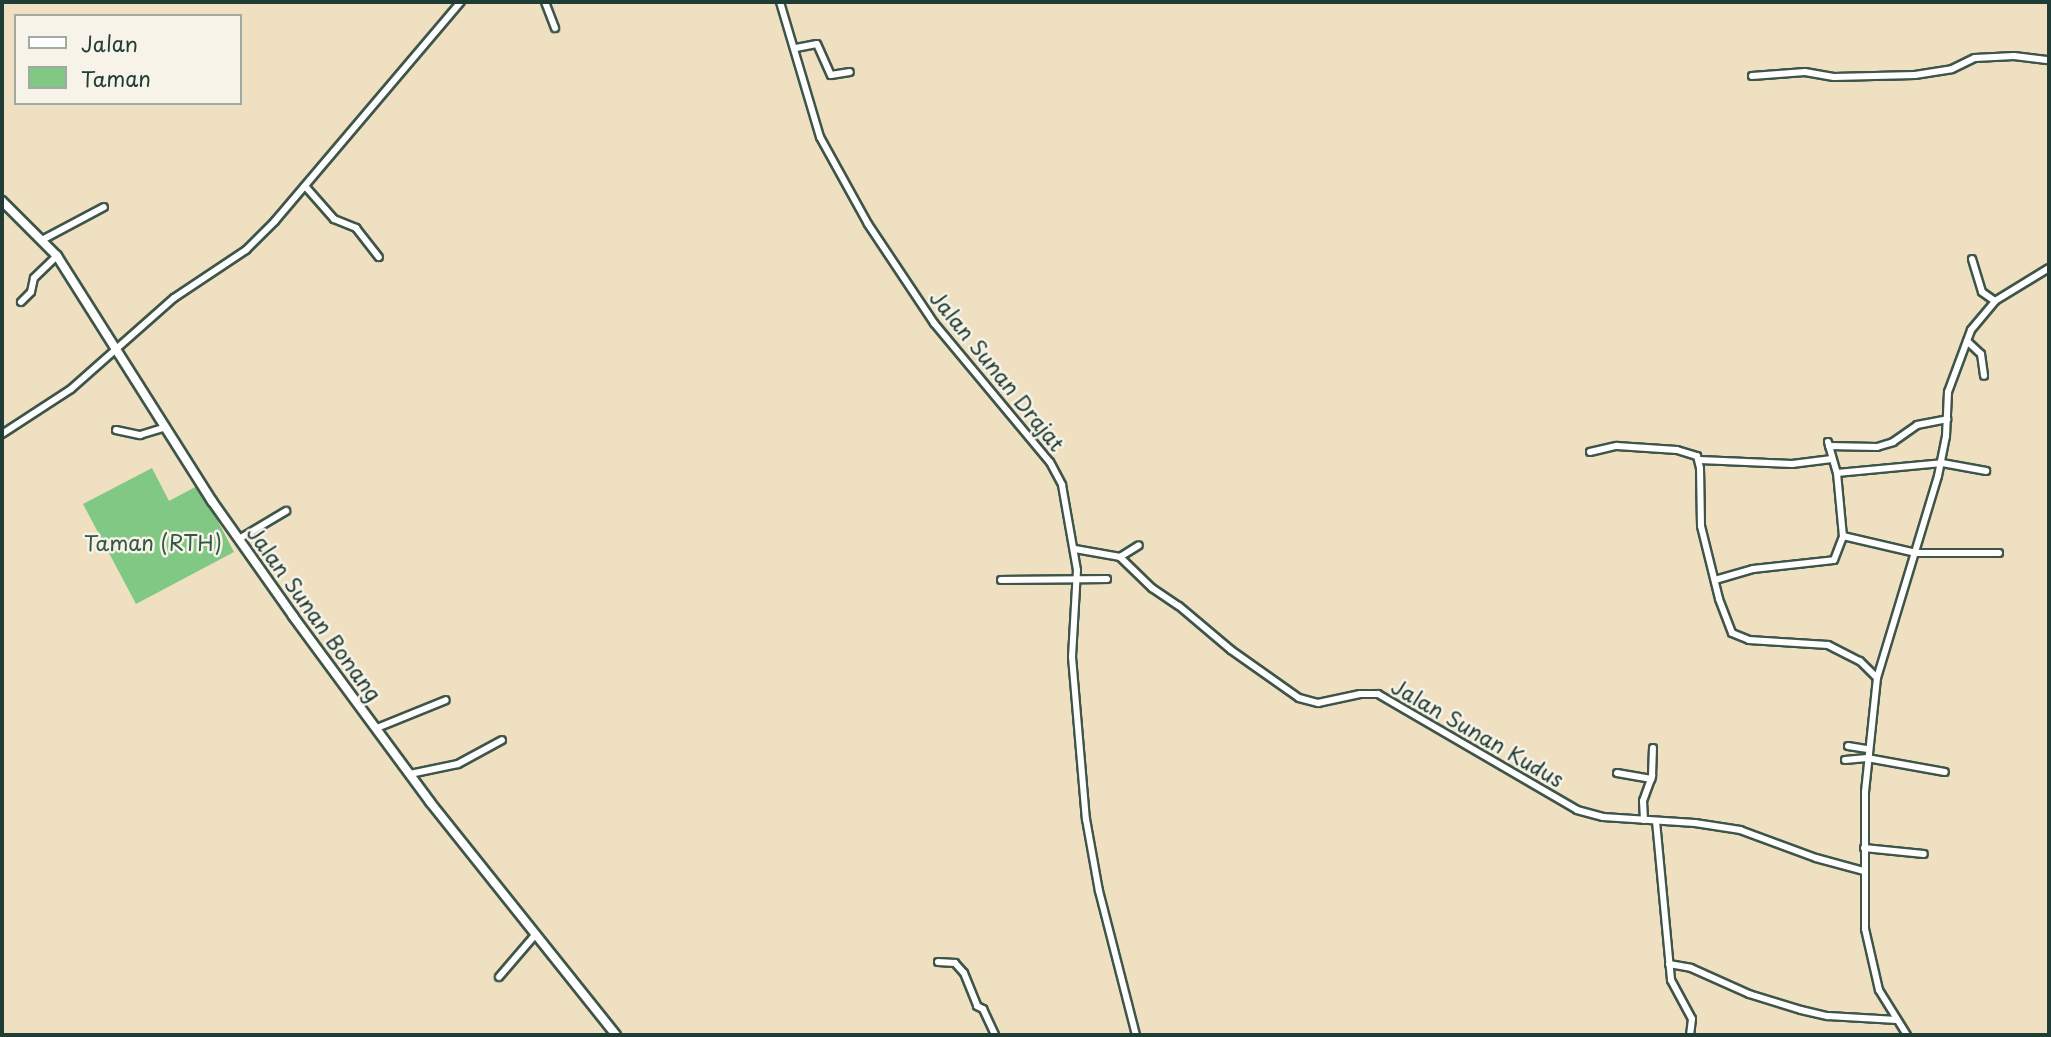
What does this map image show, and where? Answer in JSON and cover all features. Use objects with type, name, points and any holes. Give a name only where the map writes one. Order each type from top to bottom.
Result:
[{"type":"street","points":[[2,434],[71,388],[174,298],[246,250],[305,186],[461,2]]},
{"type":"street","points":[[545,2],[555,28]]},
{"type":"street","name":"Jalan Sunan Drajat","points":[[780,2],[796,48],[820,137],[868,224],[934,323],[1055,469],[1068,507],[1075,549],[1077,579],[1072,657],[1086,819],[1098,891],[1136,1035]]},
{"type":"street","points":[[796,48],[817,44],[831,75],[850,72]]},
{"type":"street","points":[[1752,76],[1805,72],[1835,77],[1915,75],[1952,69],[1975,58],[2014,56],[2049,60]]},
{"type":"street","points":[[305,186],[334,219],[356,228],[379,257]]},
{"type":"street","name":"Jalan Sunan Bonang","points":[[2,201],[57,256],[239,539],[410,774],[616,1035]]},
{"type":"street","points":[[42,240],[104,207]]},
{"type":"street","points":[[22,302],[31,292],[34,278],[57,256]]},
{"type":"street","points":[[1972,259],[1982,292],[1995,301]]},
{"type":"street","points":[[1907,1035],[1879,990],[1868,955],[1864,929],[1867,758],[1877,678],[1941,463],[1948,392],[1967,341],[1976,320],[1995,301],[2049,268]]},
{"type":"street","points":[[1967,341],[1981,354],[1984,376]]},
{"type":"street","points":[[1715,580],[1753,569],[1834,560],[1843,536],[1837,473],[1828,444],[1887,445],[1917,425],[1947,419]]},
{"type":"street","points":[[116,430],[140,435],[166,427]]},
{"type":"street","points":[[1590,452],[1612,446],[1689,452],[1700,460],[1792,464],[1832,459]]},
{"type":"street","points":[[1700,460],[1700,518],[1729,626],[1738,638],[1828,645],[1860,661],[1877,678]]},
{"type":"street","points":[[1837,473],[1941,463],[1986,471]]},
{"type":"street","points":[[239,539],[286,511]]},
{"type":"street","points":[[1843,536],[1916,553],[1975,556],[1999,553]]},
{"type":"street","points":[[1075,549],[1120,556],[1139,545]]},
{"type":"street","name":"Jalan Sunan Kudus","points":[[1120,556],[1152,588],[1179,606],[1231,650],[1299,698],[1318,703],[1360,694],[1378,694],[1577,810],[1603,817],[1740,830],[1816,858],[1864,871]]},
{"type":"street","points":[[1001,580],[1107,579]]},
{"type":"street","points":[[377,728],[446,700]]},
{"type":"street","points":[[410,774],[458,764],[502,740]]},
{"type":"street","points":[[1848,746],[1868,749]]},
{"type":"street","points":[[1644,820],[1643,801],[1651,779],[1653,748]]},
{"type":"street","points":[[1845,760],[1867,758],[1945,772]]},
{"type":"street","points":[[1617,773],[1651,779]]},
{"type":"street","points":[[1656,821],[1669,964],[1673,986],[1692,1019],[1690,1035]]},
{"type":"street","points":[[1864,848],[1924,854]]},
{"type":"street","points":[[499,977],[535,934]]},
{"type":"street","points":[[938,962],[955,963],[964,973],[977,1006],[983,1009],[995,1035]]},
{"type":"street","points":[[1669,964],[1691,968],[1749,994],[1828,1016],[1897,1020]]},
{"type":"green space","name":"Taman (RTH)","points":[[152,468],[169,501],[199,485],[234,552],[136,604],[83,504]]}]
